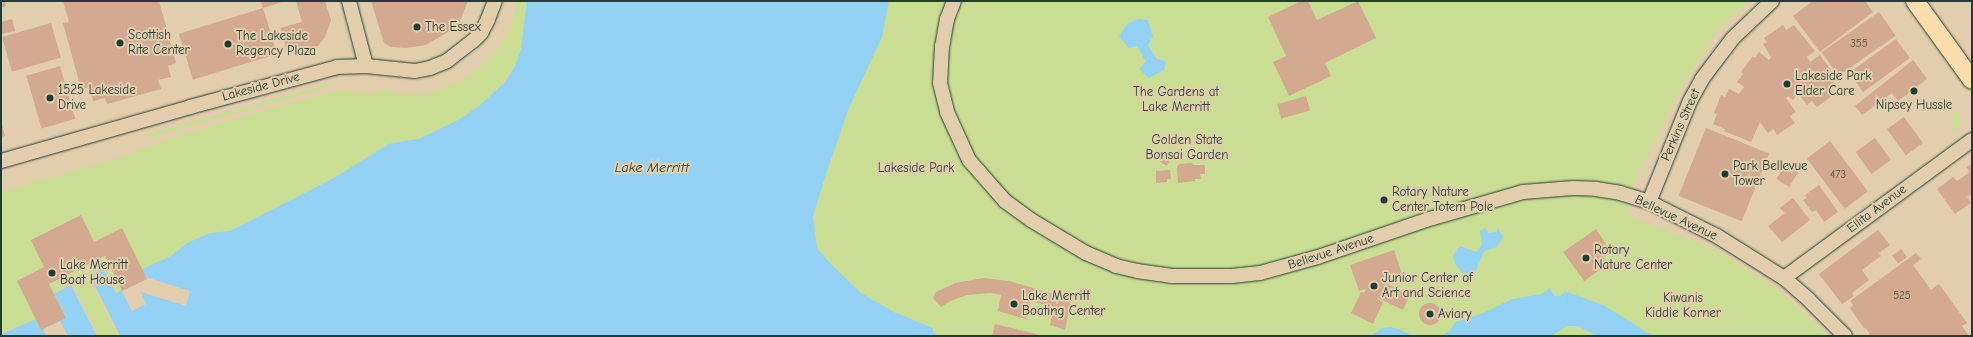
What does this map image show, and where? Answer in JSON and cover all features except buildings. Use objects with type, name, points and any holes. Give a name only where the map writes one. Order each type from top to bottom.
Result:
[{"type":"main road","points":[[1915,1],[1972,80]]},
{"type":"street","points":[[349,1],[366,66]]},
{"type":"street","name":"Lakeside Drive","points":[[1,161],[323,70],[337,67],[366,66],[414,71],[430,68],[447,61],[462,51],[481,33],[495,1]]},
{"type":"street","name":"Bellevue Avenue","points":[[954,1],[947,19],[942,46],[940,83],[946,112],[969,160],[1005,201],[1030,220],[1086,253],[1116,266],[1171,276],[1232,276],[1260,273],[1318,257],[1466,208],[1523,192],[1548,189],[1596,189],[1620,193],[1648,202],[1717,236],[1784,278],[1809,300],[1845,336]]},
{"type":"street","name":"Perkins Street","points":[[1648,202],[1690,102],[1702,79],[1733,38],[1772,1]]},
{"type":"street","name":"Ellita Avenue","points":[[1784,278],[1972,140]]},
{"type":"green space","name":"Lakeside Park","points":[[518,1],[1749,1],[1718,30],[1684,82],[1635,180],[1627,215],[1708,247],[1730,258],[1778,289],[1830,336],[1,336],[1,192],[128,155],[167,139],[337,90],[370,94],[384,90],[410,95],[425,94],[446,88],[469,76],[494,55],[508,34]]},
{"type":"green space","points":[[332,83],[333,86],[148,138],[153,130],[163,130]]},
{"type":"green space","points":[[1954,110],[1962,119],[1961,126],[1950,134]]},
{"type":"water","name":"Lake Merritt","points":[[527,1],[889,1],[882,37],[849,108],[813,217],[817,248],[829,262],[861,293],[894,312],[933,328],[933,332],[938,336],[120,336],[90,276],[104,269],[116,293],[121,290],[122,291],[147,279],[142,269],[171,256],[187,243],[210,233],[230,231],[332,179],[389,144],[421,138],[460,119],[479,106],[505,82],[515,66],[521,49]]},
{"type":"water","points":[[1138,19],[1148,20],[1153,36],[1148,45],[1157,59],[1166,61],[1164,70],[1149,78],[1139,69],[1146,62],[1137,46],[1128,48],[1119,36],[1127,24]]},
{"type":"water","points":[[1485,228],[1489,233],[1496,232],[1498,228],[1503,237],[1497,247],[1484,251],[1475,273],[1464,275],[1455,264],[1453,255],[1460,246],[1476,252],[1482,245],[1480,231]]},
{"type":"water","points":[[71,285],[97,336],[1,336],[1,334],[36,319],[41,330],[66,318],[54,294]]},
{"type":"water","points":[[1549,288],[1555,296],[1560,296],[1565,291],[1605,306],[1653,336],[1597,336],[1578,326],[1567,326],[1551,336],[1443,336],[1452,328],[1455,322],[1481,314],[1512,299],[1542,294]]},
{"type":"water","points":[[1390,327],[1399,329],[1412,336],[1371,336],[1382,328]]},
{"type":"pier","points":[[90,276],[120,336],[118,336],[88,277]]},
{"type":"pier","points":[[146,277],[190,291],[186,306],[141,292],[146,304],[132,311],[122,291],[146,279]]},
{"type":"pier","points":[[73,284],[99,336],[97,336],[71,285]]},
{"type":"pier","points":[[60,321],[68,336],[46,336],[43,329]]},
{"type":"place","name":"The Essex","points":[[417,27]]},
{"type":"place","name":"Scottish Rite Center","points":[[120,43]]},
{"type":"place","name":"The Lakeside Regency Plaza","points":[[228,44]]},
{"type":"place","name":"Lakeside Park Elder Care","points":[[1787,84]]},
{"type":"place","name":"Nipsey Hussle","points":[[1914,91]]},
{"type":"place","name":"1525 Lakeside Drive","points":[[50,98]]},
{"type":"place","name":"Park Bellevue Tower","points":[[1725,174]]},
{"type":"place","name":"Rotary Nature Center Totem Pole","points":[[1384,200]]},
{"type":"place","name":"Rotary Nature Center","points":[[1586,258]]},
{"type":"place","name":"Lake Merritt Boat House","points":[[52,273]]},
{"type":"place","name":"Junior Center of Art and Science","points":[[1374,286]]},
{"type":"place","name":"Lake Merritt Boating Center","points":[[1014,304]]},
{"type":"place","name":"Aviary","points":[[1430,314]]},
{"type":"park label","name":"The Gardens at Lake Merritt","points":[[1176,100]]},
{"type":"park label","name":"Golden State Bonsai Garden","points":[[1187,148]]},
{"type":"park label","name":"Kiwanis Kiddie Korner","points":[[1683,306]]}]
